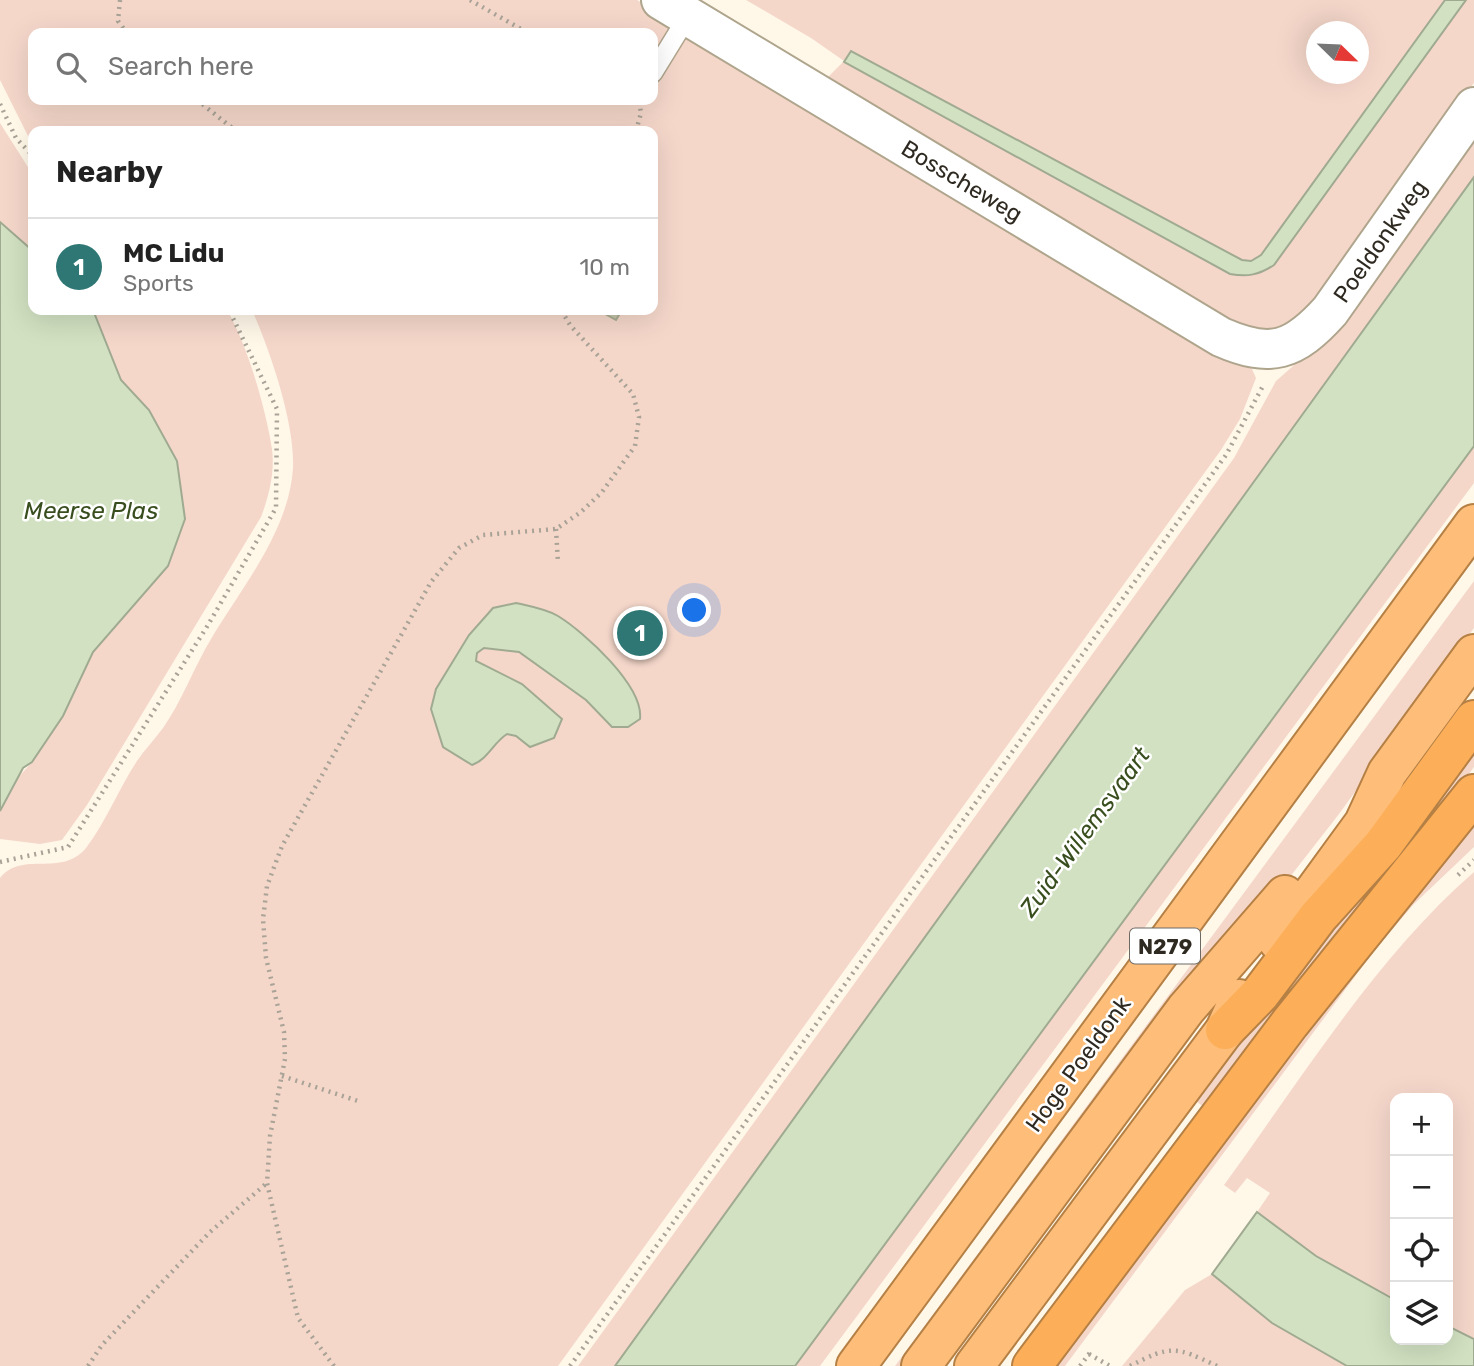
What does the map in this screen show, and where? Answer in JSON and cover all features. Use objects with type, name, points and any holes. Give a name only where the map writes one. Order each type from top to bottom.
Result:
[{"type":"highway","name":"Hoge Poeldonk","points":[[856,1366],[1474,524]]},
{"type":"highway","name":"N279","points":[[921,1366],[1186,1009],[1283,898],[1351,812],[1387,773],[1474,654]]},
{"type":"highway","name":"N279","points":[[974,1366],[1225,1030],[1260,994],[1318,917],[1383,845],[1474,720]]},
{"type":"highway","name":"N279","points":[[1225,1030],[1245,987],[1364,823],[1387,773]]},
{"type":"highway","points":[[1032,1366],[1290,1023],[1474,794]]},
{"type":"street","name":"Bosscheweg","points":[[675,8],[1221,337],[1245,347],[1266,351]]},
{"type":"street","name":"Poeldonkweg","points":[[1266,351],[1293,344],[1311,332],[1330,312],[1474,107]]},
{"type":"lane","points":[[658,58],[675,8]]},
{"type":"path","points":[[120,0],[118,20],[124,28]]},
{"type":"path","points":[[470,0],[519,28]]},
{"type":"path","points":[[0,104],[16,138],[28,151]]},
{"type":"path","points":[[203,105],[230,126]]},
{"type":"path","points":[[637,126],[641,113],[640,105]]},
{"type":"path","points":[[0,862],[68,847],[208,625],[276,508],[276,409],[231,315]]},
{"type":"path","points":[[334,1366],[298,1318],[267,1183],[270,1136],[282,1076],[284,1032],[266,958],[263,919],[267,886],[282,846],[431,582],[459,548],[483,535],[556,528],[588,506],[635,446],[639,417],[633,394],[564,315]]},
{"type":"path","points":[[570,1366],[1226,455],[1246,424],[1265,383],[1266,351]]},
{"type":"path","points":[[556,528],[558,563]]},
{"type":"path","points":[[282,1076],[358,1101]]},
{"type":"path","points":[[88,1366],[102,1345],[210,1232],[267,1183]]},
{"type":"path","points":[[1130,1366],[1152,1353],[1169,1350],[1188,1352],[1217,1366]]},
{"type":"path","points":[[1089,1354],[1110,1366]]},
{"type":"shaded area","points":[[0,0],[637,0],[1252,369],[1256,378],[1240,419],[1221,450],[558,1366],[0,1366],[0,878],[19,866],[65,861],[76,857],[86,848],[137,761],[170,718],[205,650],[262,558],[283,514],[290,491],[293,450],[280,388],[254,315],[658,315],[658,126],[28,126],[28,136],[0,80]]},
{"type":"shaded area","points":[[746,0],[1445,0],[1261,255],[1251,261],[1242,260],[851,51],[844,61]]},
{"type":"shaded area","points":[[1466,0],[1474,0],[1474,83],[1324,298],[1286,330],[1248,332],[822,83],[844,61],[1230,274],[1274,265]]},
{"type":"shaded area","points":[[0,123],[28,167],[28,247],[0,222]]},
{"type":"shaded area","points":[[1474,130],[1474,177],[615,1366],[578,1366],[1234,458],[1276,381],[1326,337]]},
{"type":"shaded area","points":[[95,315],[230,315],[255,377],[272,449],[273,466],[267,501],[261,517],[87,805],[62,840],[40,844],[0,839],[0,811],[15,781],[32,762],[93,652],[168,566],[185,519],[149,410],[121,380]]},
{"type":"shaded area","points":[[1474,446],[1474,483],[820,1366],[795,1366]]},
{"type":"shaded area","points":[[1474,581],[1474,628],[1339,814],[909,1366],[895,1366]]},
{"type":"shaded area","points":[[1474,749],[1474,767],[1391,880],[1206,1109],[1196,1101],[1250,1025]]},
{"type":"shaded area","points":[[1474,816],[1474,847],[1413,905],[1374,951],[1065,1366],[1046,1366]]},
{"type":"shaded area","points":[[1474,872],[1474,1339],[1453,1328],[1453,1093],[1390,1093],[1390,1297],[1316,1256],[1257,1212],[1270,1193],[1247,1178],[1235,1193],[1224,1185],[1341,1021],[1404,942]]},
{"type":"shaded area","points":[[1212,1274],[1272,1323],[1347,1366],[1122,1366],[1185,1290]]},
{"type":"water","points":[[1445,0],[1466,0],[1274,265],[1248,275],[1230,274],[844,62],[851,51],[1242,260],[1251,261],[1261,255]]},
{"type":"water","name":"Zuid-Willemsvaart","points":[[1474,177],[1474,446],[795,1366],[615,1366]]},
{"type":"water","name":"Meerse Plas","points":[[0,222],[28,247],[28,315],[95,315],[121,380],[149,410],[177,461],[185,519],[168,566],[93,652],[63,716],[32,762],[23,768],[0,811]]},
{"type":"water","points":[[516,603],[558,616],[596,647],[633,691],[639,706],[640,719],[628,727],[612,727],[586,700],[519,652],[484,648],[477,653],[476,661],[522,684],[562,719],[554,738],[530,747],[516,736],[507,734],[482,759],[472,765],[443,747],[431,709],[436,689],[469,635],[493,608]]},
{"type":"water","points":[[1257,1212],[1316,1256],[1390,1297],[1390,1345],[1453,1345],[1453,1328],[1474,1339],[1474,1366],[1347,1366],[1272,1323],[1212,1274]]},
{"type":"place","name":"MC Lidu","points":[[640,633]]}]
